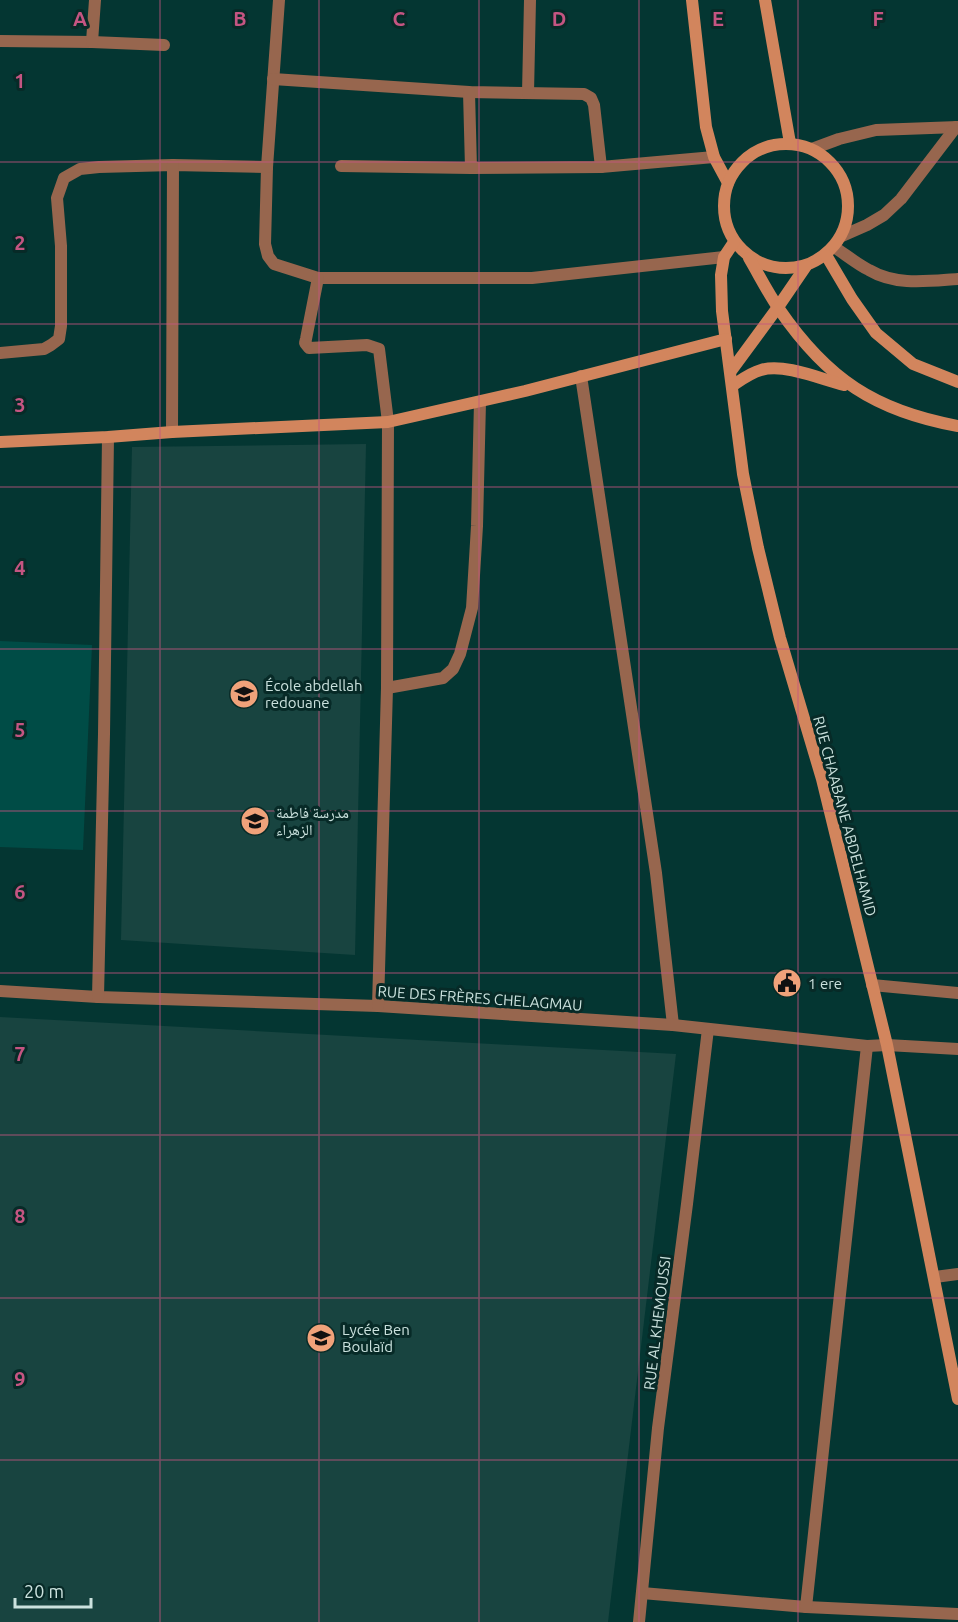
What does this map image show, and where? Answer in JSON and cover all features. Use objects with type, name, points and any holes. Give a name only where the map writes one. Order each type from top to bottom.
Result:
[{"type":"main road","points":[[692,0],[706,127],[714,157],[728,183]]},
{"type":"main road","points":[[765,0],[790,143]]},
{"type":"main road","points":[[749,257],[767,266],[787,269],[806,266],[830,251],[842,236],[849,211],[846,186],[833,164],[813,149],[790,143],[764,147],[742,161],[728,183],[723,203],[726,223],[734,242],[749,257],[778,307],[796,332],[815,356],[833,373],[873,400],[936,422],[958,426]]},
{"type":"main road","name":"RUE CHAABANE ABDELHAMID","points":[[734,242],[724,257],[721,275],[722,311],[743,474],[780,638],[822,779],[887,1045],[958,1399]]},
{"type":"main road","points":[[830,251],[852,299],[876,333],[913,364],[958,382]]},
{"type":"main road","points":[[731,371],[806,266]]},
{"type":"main road","points":[[0,442],[388,422],[480,402],[726,339]]},
{"type":"main road","points":[[732,386],[762,369],[775,368],[853,387]]},
{"type":"street","points":[[92,42],[95,0]]},
{"type":"street","points":[[279,0],[267,167],[265,244],[268,256],[274,264],[318,278],[532,278],[724,257]]},
{"type":"street","points":[[528,93],[530,0]]},
{"type":"street","points":[[0,41],[164,45]]},
{"type":"street","points":[[273,79],[469,92],[576,93],[588,96],[594,105],[601,167]]},
{"type":"street","points":[[469,92],[471,168]]},
{"type":"street","points":[[813,149],[839,139],[876,130],[957,127]]},
{"type":"street","points":[[842,236],[884,215],[901,200],[957,127]]},
{"type":"street","points":[[340,166],[601,167],[714,157]]},
{"type":"street","points":[[0,352],[44,349],[59,339],[61,246],[57,198],[64,178],[80,169],[173,165],[267,167]]},
{"type":"street","points":[[172,432],[173,165]]},
{"type":"street","points":[[830,251],[891,279],[916,282],[958,279]]},
{"type":"street","points":[[318,278],[305,343],[309,348],[367,345],[379,349],[388,422],[387,688],[378,1006]]},
{"type":"street","points":[[581,376],[656,873],[673,1025]]},
{"type":"street","points":[[387,688],[443,678],[453,669],[460,654],[472,608],[477,526],[480,402]]},
{"type":"street","points":[[98,997],[108,437]]},
{"type":"street","points":[[872,986],[958,993]]},
{"type":"street","name":"RUE DES FRÈRES CHELAGMAU","points":[[0,991],[98,997],[378,1006],[673,1025],[867,1046],[958,1049]]},
{"type":"street","name":"RUE AL KHEMOUSSI","points":[[639,1622],[658,1428],[708,1029]]},
{"type":"street","points":[[806,1607],[867,1046]]},
{"type":"street","points":[[935,1277],[958,1274]]},
{"type":"street","points":[[642,1593],[806,1607],[958,1614]]},
{"type":"shaded area","name":"École abdellah redouane","points":[[366,444],[355,955],[121,940],[132,447]]},
{"type":"shaded area","name":"Lycée Ben Boulaïd","points":[[0,1017],[676,1054],[608,1622],[0,1622]]},
{"type":"green space","points":[[0,641],[92,645],[83,850],[0,847]]},
{"type":"place","name":"École abdellah redouane","points":[[244,694]]},
{"type":"place","name":"مدرسة فاطمة الزهراء","points":[[255,821]]},
{"type":"place","name":"1 ere","points":[[787,983]]},
{"type":"place","name":"Lycée Ben Boulaïd","points":[[321,1338]]}]
